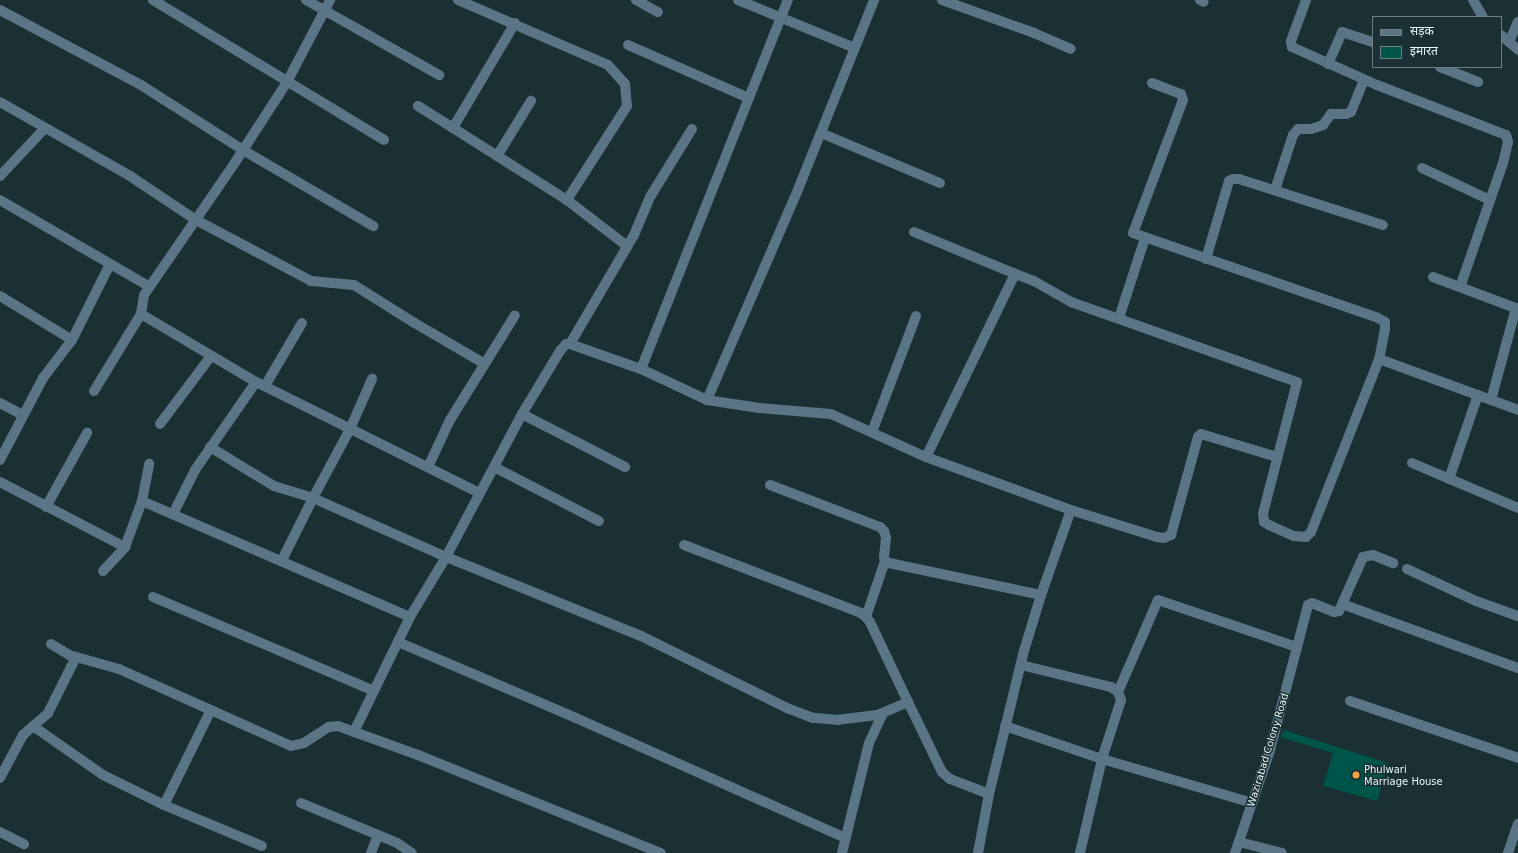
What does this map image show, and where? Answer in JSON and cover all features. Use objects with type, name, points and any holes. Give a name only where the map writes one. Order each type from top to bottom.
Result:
[{"type":"street","points":[[153,0],[384,140]]},
{"type":"street","points":[[306,0],[438,75]]},
{"type":"street","points":[[94,391],[141,314],[144,295],[243,150],[287,82],[330,0]]},
{"type":"street","points":[[458,0],[515,23],[608,65],[625,84],[627,106],[567,200]]},
{"type":"street","points":[[636,0],[658,12]]},
{"type":"street","points":[[738,0],[855,48]]},
{"type":"street","points":[[641,369],[788,0]]},
{"type":"street","points":[[707,400],[821,134],[874,0]]},
{"type":"street","points":[[942,0],[1034,33],[1071,49]]},
{"type":"street","points":[[1306,0],[1291,44],[1292,47],[1364,80],[1506,135],[1508,142],[1460,287]]},
{"type":"street","points":[[1473,0],[1482,16]]},
{"type":"street","points":[[0,10],[141,85],[243,150],[373,226]]},
{"type":"street","points":[[1518,22],[1505,39],[1518,50]]},
{"type":"street","points":[[453,128],[515,23]]},
{"type":"street","points":[[1328,64],[1342,32],[1372,42]]},
{"type":"street","points":[[628,44],[749,98]]},
{"type":"street","points":[[1443,68],[1478,82]]},
{"type":"street","points":[[1275,190],[1293,135],[1298,129],[1311,129],[1322,125],[1331,114],[1346,114],[1350,112],[1364,80]]},
{"type":"street","points":[[914,232],[1034,281],[1071,302],[1297,382],[1263,513],[1263,519],[1269,526],[1294,536],[1306,537],[1311,532],[1379,359],[1385,322],[1378,318],[1135,234],[1133,231],[1183,100],[1181,94],[1152,83]]},
{"type":"street","points":[[497,156],[531,101]]},
{"type":"street","points":[[0,102],[130,176],[196,220],[310,281],[354,285],[413,322],[485,364]]},
{"type":"street","points":[[418,106],[567,200],[627,246]]},
{"type":"street","points":[[0,176],[45,128]]},
{"type":"street","points":[[570,344],[627,246],[650,197],[692,129]]},
{"type":"street","points":[[821,134],[940,183]]},
{"type":"street","points":[[1422,168],[1490,200]]},
{"type":"street","points":[[1206,259],[1230,181],[1239,178],[1383,225]]},
{"type":"street","points":[[0,200],[150,287]]},
{"type":"street","points":[[1118,318],[1145,238]]},
{"type":"street","points":[[0,460],[43,378],[72,340],[110,264]]},
{"type":"street","points":[[926,457],[1013,278],[1013,273]]},
{"type":"street","points":[[1433,277],[1517,308],[1491,400]]},
{"type":"street","points":[[0,296],[72,340]]},
{"type":"street","points":[[141,314],[261,384],[480,493]]},
{"type":"street","points":[[428,467],[450,420],[515,316]]},
{"type":"street","points":[[872,432],[916,316]]},
{"type":"street","points":[[173,514],[195,470],[210,448],[261,384],[302,323]]},
{"type":"street","points":[[354,732],[410,617],[446,557],[522,414],[560,351],[566,344],[570,344],[641,369],[707,400],[759,408],[831,414],[926,457],[1071,510],[1164,538],[1171,535],[1198,437],[1201,434],[1277,457]]},
{"type":"street","points":[[160,424],[212,356]]},
{"type":"street","points":[[1379,359],[1518,410]]},
{"type":"street","points":[[282,560],[350,429],[372,379]]},
{"type":"street","points":[[1449,479],[1478,395]]},
{"type":"street","points":[[0,403],[23,415]]},
{"type":"street","points":[[522,414],[625,468]]},
{"type":"street","points":[[46,507],[87,433]]},
{"type":"street","points":[[210,448],[274,486],[313,498],[446,557],[641,636],[789,708],[813,718],[838,720],[877,715],[908,702]]},
{"type":"street","points":[[1412,463],[1518,508]]},
{"type":"street","points":[[103,571],[124,547],[142,501],[150,464]]},
{"type":"street","points":[[494,467],[599,521]]},
{"type":"street","points":[[0,482],[124,547]]},
{"type":"street","points":[[770,485],[880,527],[884,531],[886,538],[885,561],[866,617]]},
{"type":"street","points":[[142,501],[282,560],[410,617]]},
{"type":"street","points":[[978,853],[989,794],[1021,665],[1041,595],[1071,510]]},
{"type":"street","points":[[684,545],[853,610],[866,617],[870,622],[942,772],[950,779],[989,794]]},
{"type":"street","points":[[1393,563],[1373,554],[1363,556],[1342,604],[1518,668]]},
{"type":"street","points":[[885,561],[889,564],[1041,595]]},
{"type":"street","points":[[1407,570],[1476,601],[1518,616]]},
{"type":"street","points":[[152,597],[374,690]]},
{"type":"street","points":[[1118,692],[1158,600],[1297,647]]},
{"type":"street","name":"Wazirabad Colony Road","points":[[1235,853],[1280,717],[1308,605],[1312,603],[1334,612],[1339,611],[1342,604]]},
{"type":"street","points":[[398,642],[584,721],[846,838]]},
{"type":"street","points":[[51,644],[69,655],[119,669],[291,746],[304,744],[329,727],[338,726],[418,754],[661,853]]},
{"type":"street","points":[[0,778],[23,735],[48,713],[76,657]]},
{"type":"street","points":[[1021,665],[1111,687],[1118,692],[1121,700],[1102,759],[1080,853]]},
{"type":"street","points":[[1350,701],[1518,758]]},
{"type":"street","points":[[164,805],[211,710]]},
{"type":"street","points":[[842,853],[869,743],[883,713]]},
{"type":"street","points":[[33,726],[103,775],[164,805],[262,846]]},
{"type":"street","points":[[1006,726],[1102,759],[1252,803]]},
{"type":"street","points":[[301,803],[397,843],[412,853]]},
{"type":"street","points":[[1508,853],[1518,824]]},
{"type":"street","points":[[0,832],[24,844]]},
{"type":"street","points":[[371,853],[378,835]]},
{"type":"street","points":[[1239,842],[1282,853]]},
{"type":"building","name":"Phulwari Marriage House","points":[[1284,730],[1388,763],[1377,801],[1323,786],[1333,753],[1280,737]]},
{"type":"place","name":"Phulwari Marriage House","points":[[1356,775]]}]
